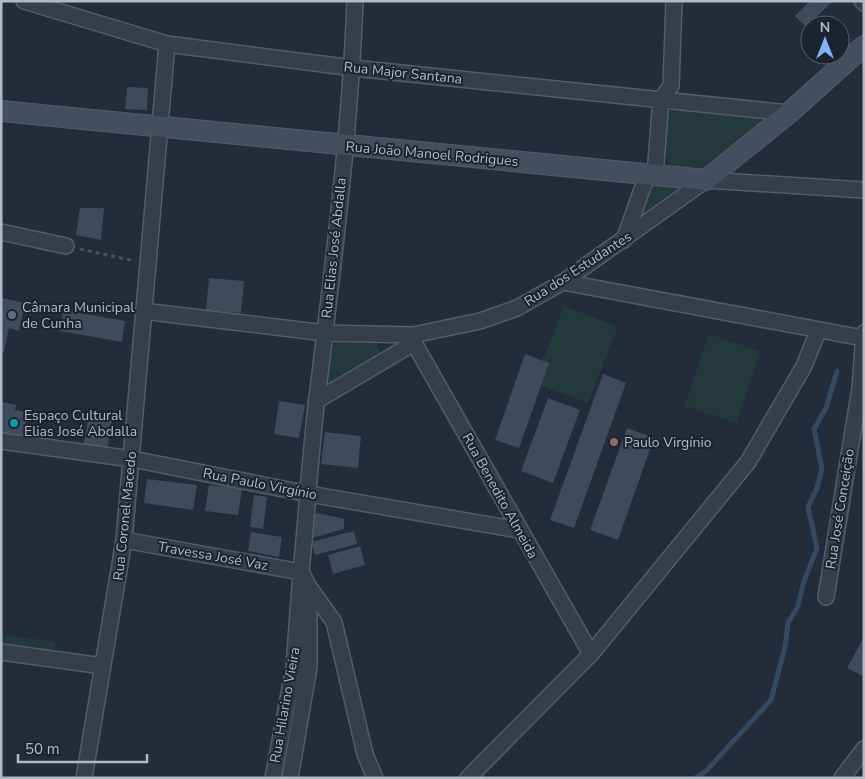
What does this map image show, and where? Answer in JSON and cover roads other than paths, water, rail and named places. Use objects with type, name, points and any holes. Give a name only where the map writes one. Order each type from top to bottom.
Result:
[{"type":"street","name":"Rua Major Santana","points":[[24,1],[167,44],[353,68],[789,113]]},
{"type":"street","name":"Rua Elias José Abdalla","points":[[310,494],[316,401],[353,68],[356,1]]},
{"type":"street","points":[[624,240],[645,181],[655,175],[661,99],[671,86],[674,1]]},
{"type":"street","name":"Rua Coronel Macedo","points":[[84,778],[124,540],[167,44]]},
{"type":"street","name":"Rua dos Estudantes","points":[[143,311],[325,333],[413,339],[490,318],[518,308],[563,282],[706,180],[789,113],[864,46]]},
{"type":"street","name":"Rua João Manoel Rodrigues","points":[[1,111],[706,180],[864,190]]},
{"type":"street","points":[[1,232],[66,246]]},
{"type":"street","points":[[563,282],[818,331],[863,335]]},
{"type":"street","points":[[468,778],[591,654],[748,462],[804,366],[818,331]]},
{"type":"street","name":"Rua José Conceição","points":[[826,597],[860,388],[863,335]]},
{"type":"street","points":[[316,401],[413,339]]},
{"type":"street","name":"Rua Benedito Almeida","points":[[413,339],[518,530],[591,654]]},
{"type":"street","name":"Rua Paulo Virgínio","points":[[1,441],[132,459],[310,494],[518,530]]},
{"type":"street","name":"Rua Hilarino Vieira","points":[[273,778],[294,667],[301,572],[310,494]]},
{"type":"street","name":"Travessa José Vaz","points":[[124,540],[301,572]]},
{"type":"street","name":"Rua Hilarino Vieira","points":[[290,778],[309,667],[309,587],[301,572]]},
{"type":"street","points":[[309,587],[334,622],[365,754],[375,778]]},
{"type":"street","points":[[1,652],[102,666]]},
{"type":"street","points":[[842,778],[864,749]]},
{"type":"waterway","points":[[695,778],[706,771],[771,700],[785,647],[788,623],[798,606],[803,584],[817,548],[808,507],[817,488],[822,469],[814,429],[826,408],[837,371]]},
{"type":"place","name":"Câmara Municipal de Cunha","points":[[12,315]]},
{"type":"place","name":"Espaço Cultural Elias José Abdalla","points":[[14,423]]},
{"type":"place","name":"Paulo Virgínio","points":[[614,442]]}]
